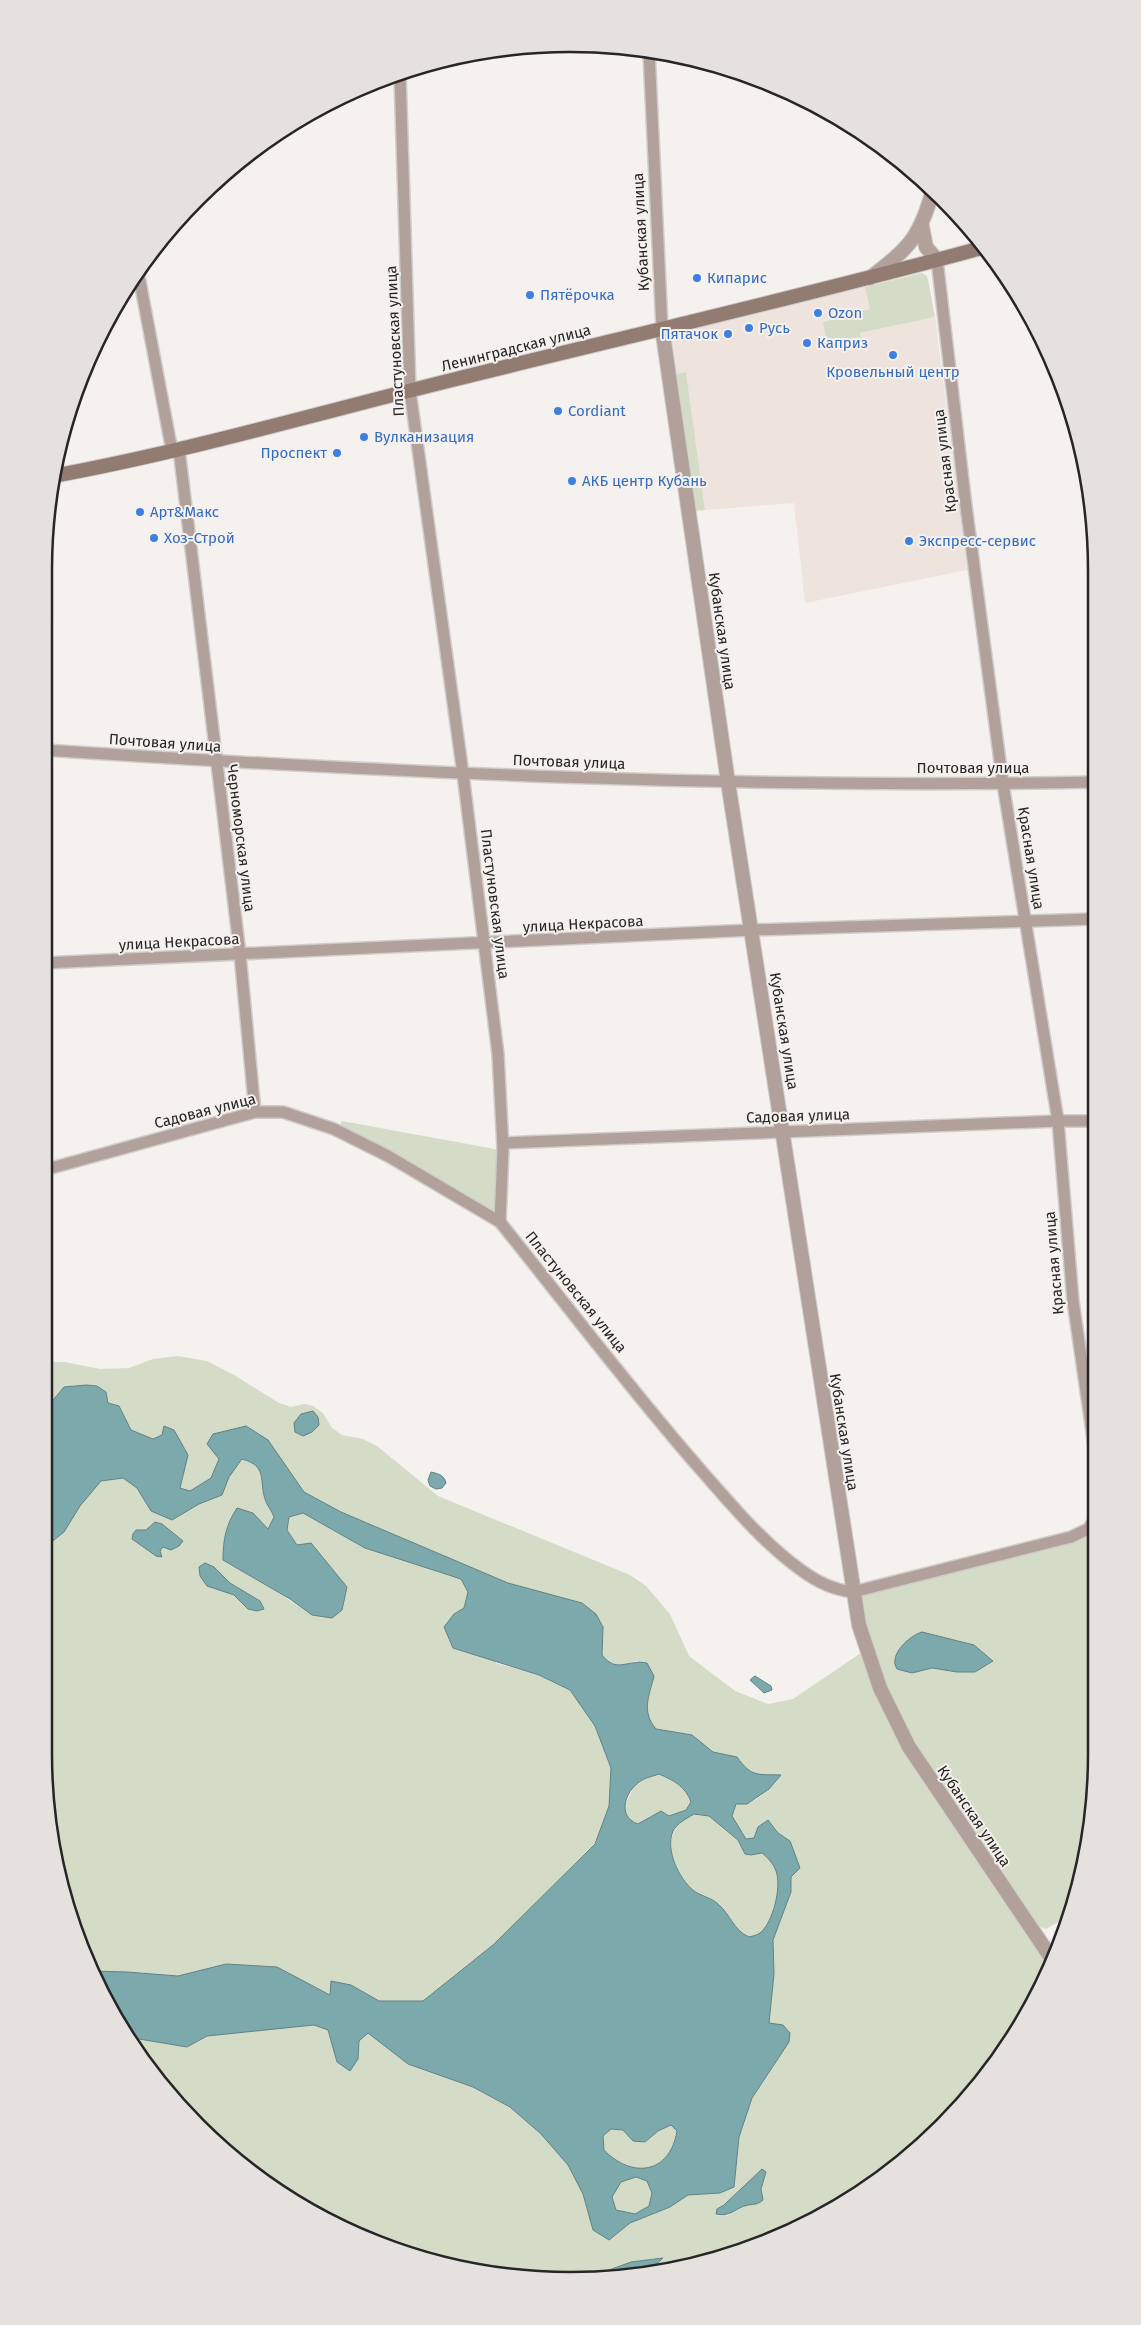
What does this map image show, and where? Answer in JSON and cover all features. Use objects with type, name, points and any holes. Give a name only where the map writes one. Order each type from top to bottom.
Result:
[{"type":"main road","name":"Ленинградская улица","points":[[61,474],[175,450],[870,278],[976,249]]},
{"type":"street","name":"Кубанская улица","points":[[649,59],[662,328],[728,782],[859,1625],[871,1664],[888,1707],[909,1747],[1049,1954]]},
{"type":"street","name":"Пластуновская улица","points":[[400,81],[410,391],[463,774],[498,1054],[503,1143],[500,1222],[671,1436],[763,1538],[788,1560],[812,1577],[837,1589],[853,1592]]},
{"type":"street","points":[[870,278],[907,247],[922,226],[930,198]]},
{"type":"street","points":[[922,226],[926,247],[937,260]]},
{"type":"street","name":"Красная улица","points":[[937,260],[966,506],[1004,784],[1024,922],[1058,1121],[1073,1301],[1088,1405]]},
{"type":"street","name":"Черноморская улица","points":[[140,282],[175,450],[240,954],[255,1112]]},
{"type":"street","name":"Почтовая улица","points":[[52,751],[463,774],[728,782],[1004,784],[1088,782]]},
{"type":"street","name":"улица Некрасова","points":[[52,963],[485,944],[752,930],[1088,918]]},
{"type":"street","name":"Садовая улица","points":[[52,1168],[255,1112],[283,1112],[334,1129],[388,1156],[500,1222]]},
{"type":"street","name":"Садовая улица","points":[[503,1143],[1088,1121]]},
{"type":"street","points":[[853,1592],[1072,1537],[1088,1529]]},
{"type":"shaded area","points":[[865,287],[870,309],[823,322],[861,336],[860,333],[935,317],[967,570],[805,603],[794,503],[705,510],[686,372],[676,374],[668,332]]},
{"type":"green space","points":[[922,273],[927,276],[935,317],[860,333],[861,337],[827,343],[823,322],[870,309],[865,287]]},
{"type":"green space","points":[[686,372],[705,510],[695,511],[676,374]]},
{"type":"green space","points":[[342,1121],[500,1150],[495,1210],[492,1211],[339,1127]]},
{"type":"green space","points":[[178,1356],[207,1361],[234,1375],[279,1403],[291,1407],[304,1404],[313,1406],[323,1413],[332,1428],[342,1435],[363,1439],[377,1446],[438,1496],[630,1575],[646,1586],[670,1614],[689,1656],[735,1691],[768,1704],[793,1699],[861,1653],[876,1696],[917,1773],[1045,1962],[1019,2014],[981,2070],[960,2096],[937,2121],[886,2165],[858,2185],[800,2219],[769,2233],[705,2255],[654,2266],[662,2258],[631,2262],[604,2271],[570,2272],[503,2268],[469,2263],[404,2245],[341,2219],[311,2203],[255,2165],[229,2144],[181,2096],[138,2039],[187,2047],[207,2036],[314,2025],[328,2030],[337,2062],[358,2059],[358,2041],[368,2033],[408,2064],[473,2087],[510,2107],[541,2134],[568,2165],[583,2194],[593,2230],[609,2240],[630,2223],[670,2207],[688,2195],[720,2193],[734,2187],[739,2137],[752,2098],[789,2042],[769,2023],[774,1974],[773,1940],[791,1893],[790,1841],[778,1833],[768,1821],[758,1827],[754,1838],[746,1839],[732,1816],[736,1803],[755,1800],[768,1787],[773,1775],[767,1776],[752,1772],[737,1757],[713,1752],[692,1735],[656,1729],[651,1722],[647,1710],[648,1697],[654,1676],[637,1661],[626,1664],[614,1664],[606,1659],[602,1655],[603,1627],[544,1594],[508,1583],[341,1512],[304,1492],[286,1467],[207,1444],[219,1459],[211,1478],[190,1491],[180,1488],[183,1472],[162,1435],[153,1439],[131,1430],[119,1407],[52,1404],[52,1362],[65,1362],[100,1369],[129,1368],[153,1359]],"holes":[[[749,2182],[761,2189],[763,2200],[746,2205],[727,2216],[717,2209]]]},
{"type":"green space","points":[[243,1459],[256,1466],[261,1475],[265,1499],[274,1517],[268,1529],[253,1513],[257,1579],[312,1615],[347,1587],[329,1567],[297,1545],[287,1529],[289,1516],[303,1513],[365,1548],[461,1579],[468,1592],[464,1609],[454,1614],[496,1663],[539,1675],[570,1690],[595,1726],[611,1769],[609,1806],[595,1843],[493,1945],[423,2001],[379,2001],[351,1985],[331,1982],[331,1995],[277,1967],[226,1964],[178,1976],[100,1971],[92,1953],[70,1889],[62,1856],[57,1822],[52,1754],[52,1542],[64,1532],[80,1506],[101,1481],[123,1478],[137,1488],[151,1511],[172,1520],[199,1504],[222,1495],[229,1477]],"holes":[[[136,1530],[146,1530],[163,1546],[156,1556],[132,1539]],[[214,1567],[230,1583],[260,1601],[248,1609],[234,1595],[207,1586]]]},
{"type":"green space","points":[[1088,1535],[1087,1788],[1079,1856],[1071,1889],[1061,1920],[1046,1929],[1035,1925],[963,1821],[918,1750],[898,1713],[881,1674],[867,1635],[861,1597],[865,1594],[1074,1543]],"holes":[[[922,1632],[974,1645],[993,1660],[977,1669],[964,1672],[932,1668]]]},
{"type":"green space","points":[[659,1774],[682,1788],[691,1802],[686,1810],[669,1816],[661,1811],[638,1824],[633,1822],[626,1816],[625,1810],[633,1789],[641,1781]]},
{"type":"green space","points":[[694,1814],[709,1816],[738,1840],[745,1854],[761,1853],[768,1859],[776,1871],[778,1886],[775,1904],[769,1921],[759,1934],[749,1937],[743,1934],[718,1904],[694,1891],[688,1886],[679,1872],[671,1847],[674,1831],[685,1819]]},
{"type":"green space","points":[[671,2125],[677,2131],[673,2145],[667,2156],[658,2164],[648,2168],[626,2165],[604,2150],[603,2136],[611,2129],[623,2130],[633,2141],[645,2142],[658,2131]]},
{"type":"green space","points":[[636,2177],[647,2181],[652,2193],[649,2206],[635,2214],[616,2210],[612,2197],[621,2181]]},
{"type":"water","points":[[97,1386],[106,1392],[108,1403],[119,1406],[131,1430],[153,1439],[162,1435],[164,1426],[174,1430],[188,1455],[180,1488],[190,1491],[211,1478],[219,1459],[207,1444],[213,1434],[246,1426],[268,1440],[304,1492],[341,1512],[508,1583],[582,1603],[596,1614],[603,1627],[602,1655],[607,1661],[618,1665],[647,1663],[654,1676],[648,1697],[647,1710],[651,1722],[656,1729],[692,1735],[713,1752],[737,1757],[747,1769],[756,1774],[781,1775],[769,1789],[747,1804],[736,1804],[732,1816],[746,1839],[754,1838],[758,1827],[768,1820],[778,1833],[790,1841],[800,1868],[791,1877],[791,1892],[773,1940],[774,1974],[769,2023],[783,2025],[790,2033],[789,2042],[752,2098],[739,2137],[734,2187],[720,2193],[688,2195],[670,2207],[630,2223],[609,2240],[593,2230],[583,2194],[568,2165],[541,2134],[510,2107],[473,2087],[408,2064],[368,2033],[359,2041],[358,2059],[350,2071],[337,2062],[328,2030],[314,2025],[207,2036],[187,2047],[138,2039],[122,2014],[100,1971],[178,1976],[226,1964],[277,1967],[330,1995],[331,1981],[351,1985],[379,2001],[423,2001],[493,1945],[595,1844],[609,1806],[611,1768],[595,1726],[570,1690],[539,1675],[453,1648],[444,1627],[454,1614],[464,1608],[468,1592],[461,1579],[365,1548],[303,1513],[289,1517],[287,1530],[297,1545],[311,1543],[347,1587],[342,1610],[332,1618],[312,1615],[290,1599],[223,1560],[226,1532],[237,1508],[253,1513],[268,1529],[274,1517],[265,1499],[259,1470],[250,1462],[242,1459],[229,1477],[222,1495],[199,1504],[172,1520],[151,1511],[137,1488],[123,1478],[101,1481],[80,1506],[64,1532],[52,1542],[52,1401],[64,1387]],"holes":[[[659,1774],[678,1785],[686,1792],[691,1802],[686,1810],[669,1816],[661,1811],[638,1824],[627,1815],[625,1809],[628,1795],[638,1783]],[[694,1814],[709,1816],[738,1840],[745,1854],[762,1853],[776,1871],[778,1886],[775,1904],[769,1921],[759,1934],[749,1937],[744,1934],[718,1904],[688,1886],[679,1872],[672,1855],[671,1839],[673,1831],[682,1821]],[[671,2125],[677,2131],[673,2145],[667,2156],[658,2164],[648,2168],[626,2165],[604,2150],[603,2136],[611,2129],[623,2130],[633,2141],[645,2142],[658,2131]],[[636,2177],[647,2181],[652,2193],[649,2206],[635,2214],[616,2210],[612,2197],[621,2182]]]},
{"type":"water","points":[[313,1411],[318,1417],[319,1425],[312,1432],[303,1436],[295,1432],[294,1423],[301,1414]]},
{"type":"water","points":[[431,1472],[439,1474],[444,1478],[446,1483],[442,1488],[436,1489],[430,1486],[428,1480]]},
{"type":"water","points":[[155,1522],[162,1524],[183,1541],[179,1546],[171,1550],[163,1547],[160,1551],[162,1557],[156,1556],[132,1539],[136,1530],[146,1530]]},
{"type":"water","points":[[205,1563],[214,1567],[230,1583],[260,1601],[264,1609],[257,1611],[248,1609],[234,1595],[207,1586],[200,1576],[199,1567]]},
{"type":"water","points":[[922,1632],[974,1645],[993,1661],[975,1672],[957,1672],[932,1668],[912,1673],[897,1669],[895,1658],[901,1647],[911,1638]]},
{"type":"water","points":[[755,1676],[771,1686],[772,1690],[764,1693],[750,1680]]},
{"type":"water","points":[[762,2169],[766,2172],[761,2189],[763,2200],[757,2204],[743,2206],[730,2213],[716,2214],[717,2209],[724,2205]]},
{"type":"water","points":[[663,2258],[655,2265],[607,2271],[631,2262]]},
{"type":"place","name":"Кипарис","points":[[697,278]]},
{"type":"place","name":"Пятёрочка","points":[[530,295]]},
{"type":"place","name":"Ozon","points":[[818,313]]},
{"type":"place","name":"Русь","points":[[749,328]]},
{"type":"place","name":"Пятачок","points":[[728,334]]},
{"type":"place","name":"Каприз","points":[[807,343]]},
{"type":"place","name":"Кровельный центр","points":[[893,355]]},
{"type":"place","name":"Cordiant","points":[[558,411]]},
{"type":"place","name":"Вулканизация","points":[[364,437]]},
{"type":"place","name":"Проспект","points":[[337,453]]},
{"type":"place","name":"АКБ центр Кубань","points":[[572,481]]},
{"type":"place","name":"Арт&Макс","points":[[140,512]]},
{"type":"place","name":"Хоз-Строй","points":[[154,538]]},
{"type":"place","name":"Экспресс-сервис","points":[[909,541]]}]
